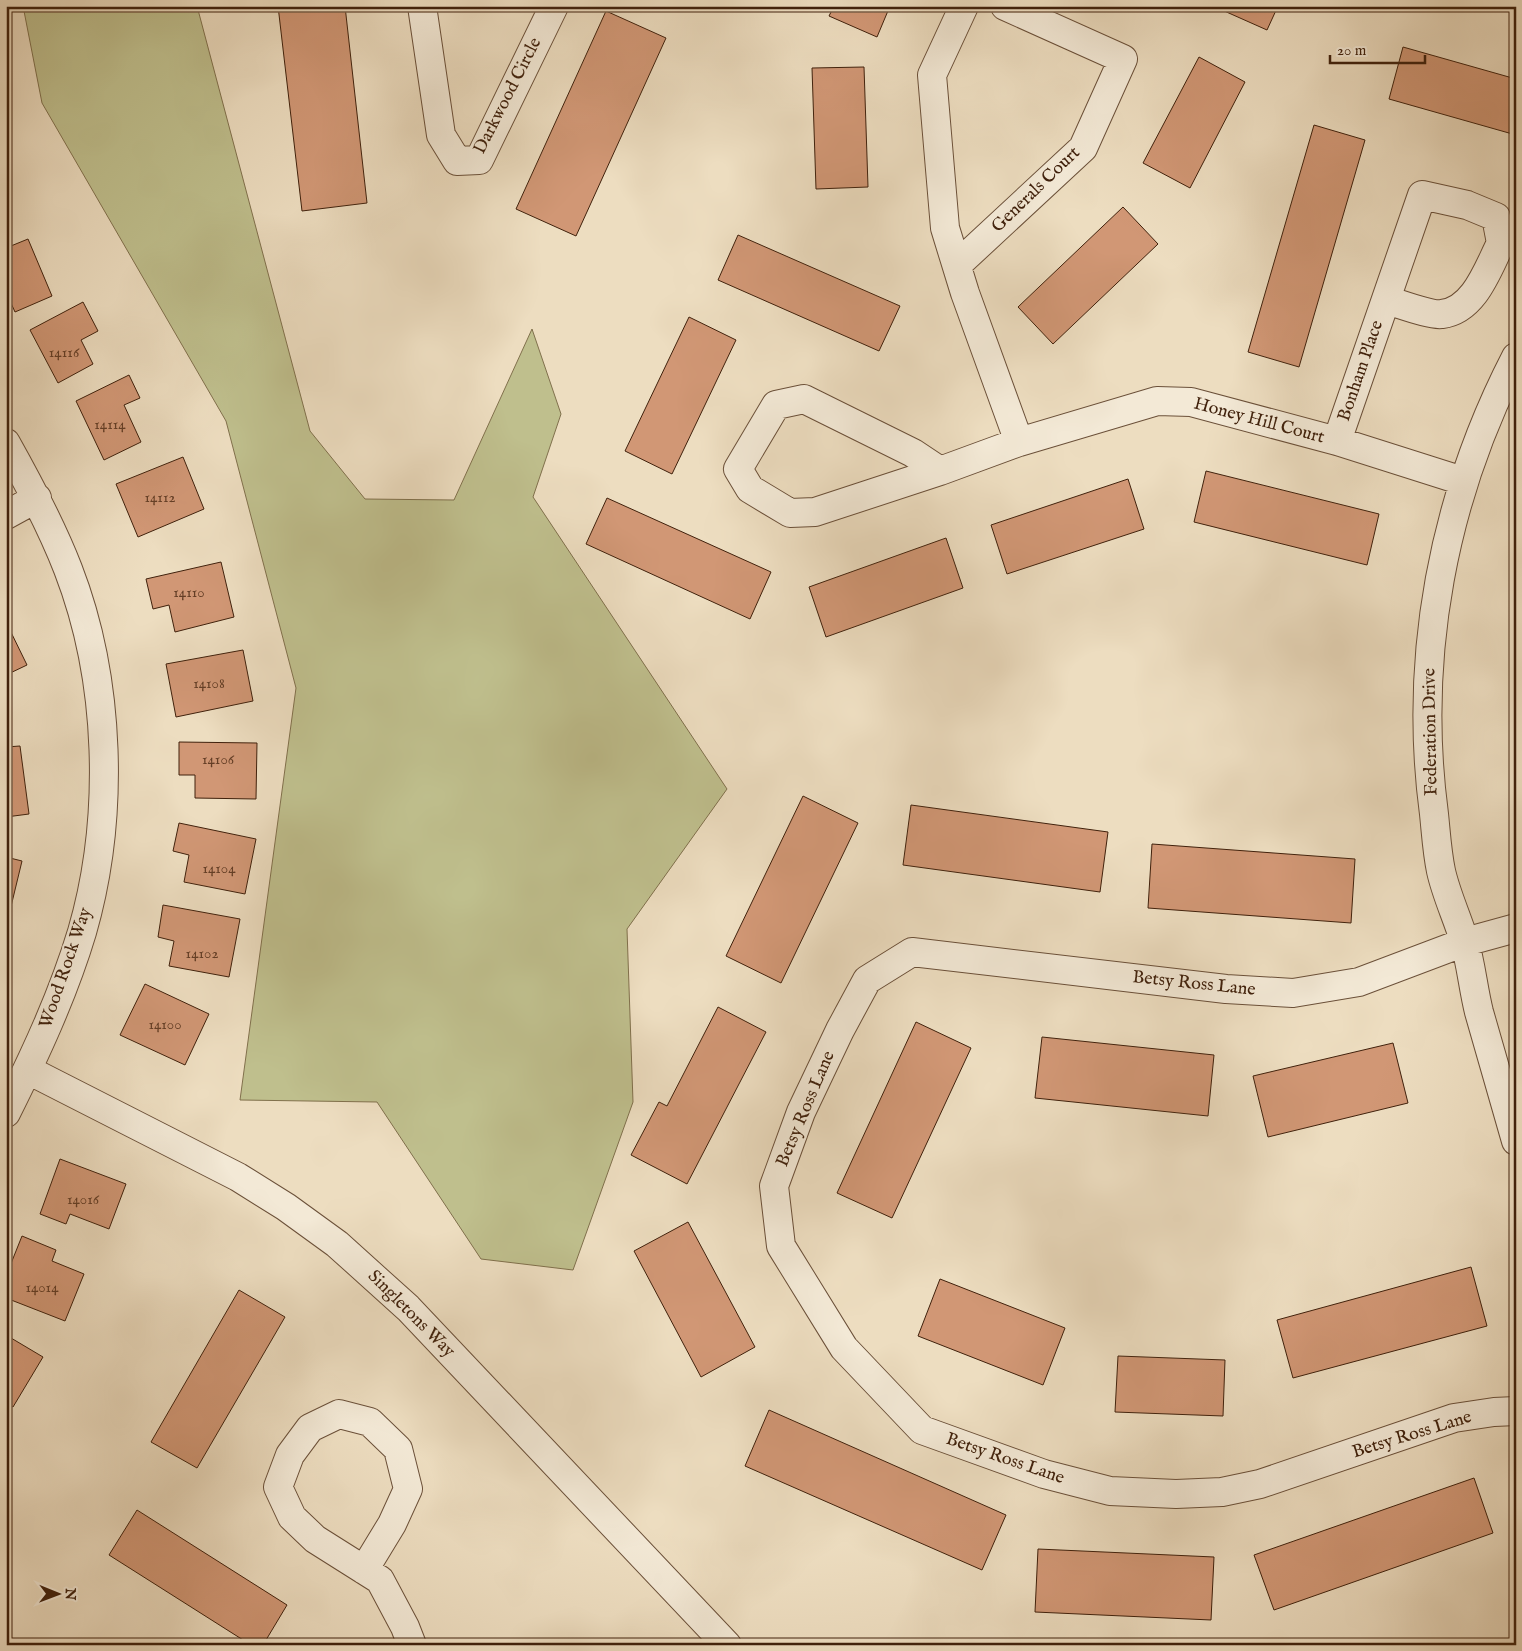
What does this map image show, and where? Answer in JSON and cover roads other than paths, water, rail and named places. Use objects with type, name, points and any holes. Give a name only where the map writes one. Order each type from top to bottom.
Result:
[{"type":"street","name":"Darkwood Circle","points":[[422,6],[442,135],[457,161],[479,160],[554,6]]},
{"type":"street","points":[[964,6],[932,75],[946,228],[965,293],[1019,442]]},
{"type":"street","name":"Generals Court","points":[[957,265],[1083,148],[1123,59],[1005,6]]},
{"type":"street","name":"Bonham Place","points":[[1337,442],[1422,195],[1467,205],[1496,217],[1502,243],[1476,291],[1461,308],[1441,315],[1386,300]]},
{"type":"street","name":"Federation Drive","points":[[1516,357],[1498,390],[1464,481],[1452,521],[1441,568],[1431,636],[1426,699],[1428,773],[1441,871],[1465,942],[1478,1010],[1516,1141]]},
{"type":"street","name":"Honey Hill Court","points":[[940,471],[913,454],[804,399],[776,405],[738,469],[750,489],[790,513],[815,512],[940,471],[1019,442],[1157,401],[1191,402],[1337,442],[1464,481]]},
{"type":"street","name":"Wood Rock Way","points":[[6,444],[37,498],[68,569],[89,639],[102,712],[104,786],[98,860],[82,931],[61,995],[28,1070],[6,1113]]},
{"type":"street","points":[[6,515],[37,498]]},
{"type":"street","name":"Betsy Ross Lane","points":[[1516,928],[1465,942],[1359,982],[1293,993],[1226,989],[912,952],[867,980],[840,1030],[801,1112],[774,1186],[781,1246],[844,1348],[922,1430],[1044,1474],[1110,1491],[1176,1494],[1222,1492],[1260,1484],[1454,1418],[1516,1411]]},
{"type":"street","name":"Singletons Way","points":[[28,1070],[238,1177],[286,1207],[337,1244],[408,1308],[727,1645]]},
{"type":"street","points":[[364,1570],[392,1524],[408,1489],[398,1449],[370,1422],[339,1414],[310,1428],[290,1455],[278,1487],[292,1517],[309,1534],[315,1539],[364,1570],[380,1580],[405,1627],[412,1645]]}]
